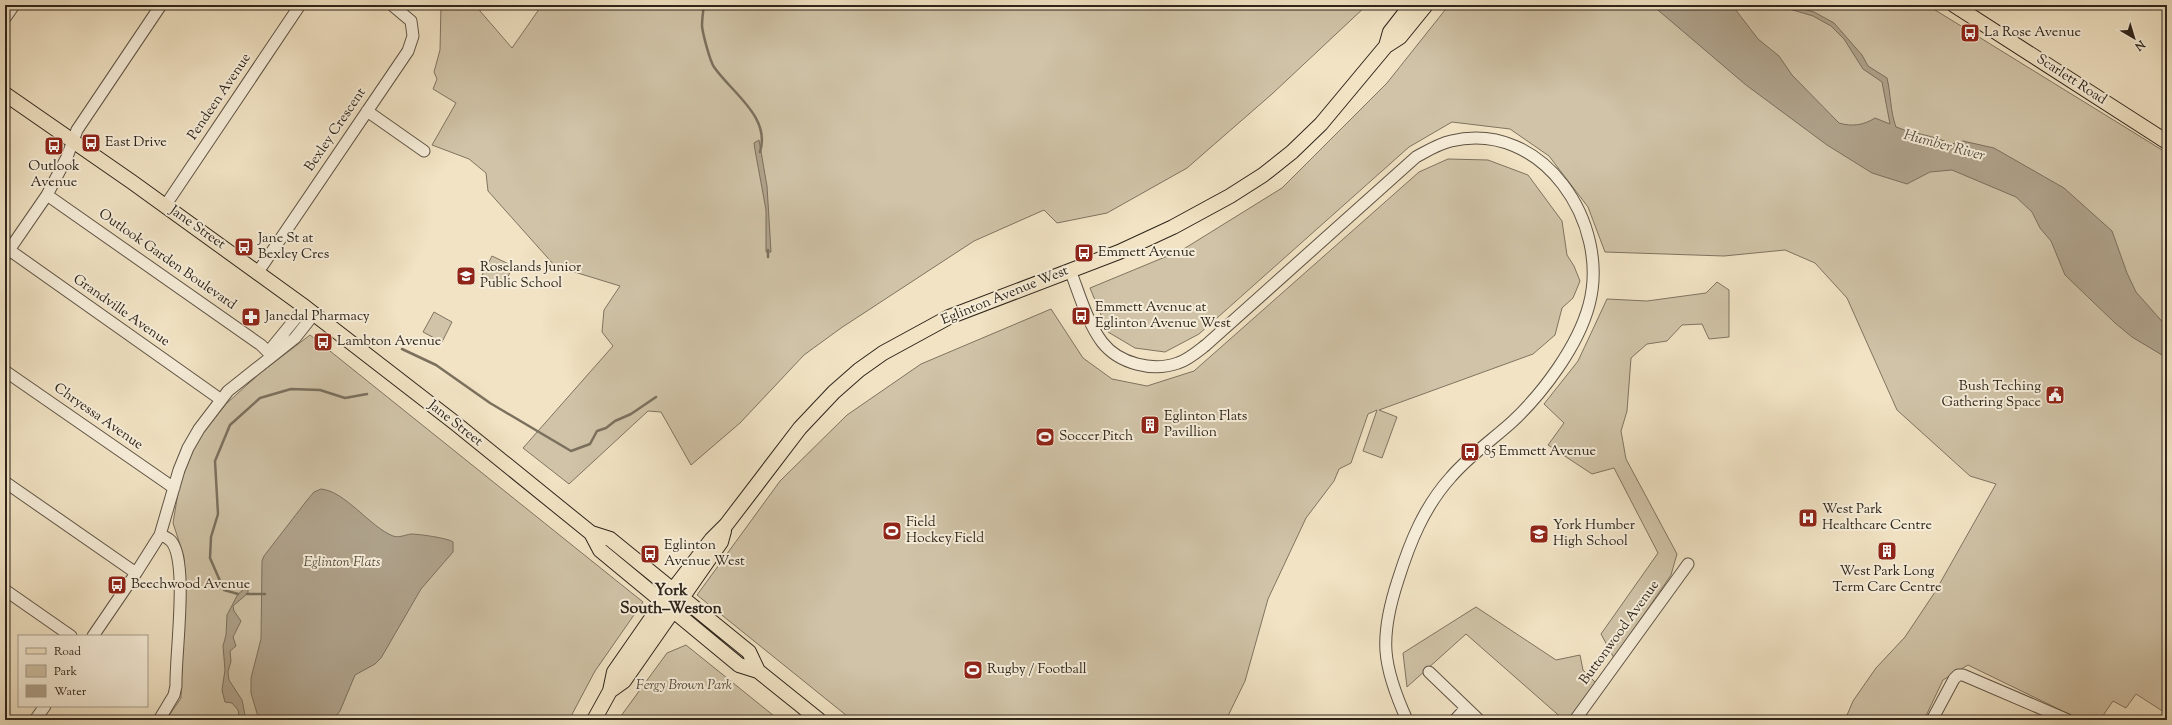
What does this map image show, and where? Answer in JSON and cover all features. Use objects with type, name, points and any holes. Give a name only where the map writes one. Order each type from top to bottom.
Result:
[{"type":"main road","name":"Eglinton Avenue West","points":[[594,720],[610,690],[614,672],[678,594],[711,540],[726,525],[800,428],[834,392],[859,370],[883,352],[949,317],[1119,252],[1173,227],[1230,196],[1263,175],[1292,152],[1320,124],[1386,46],[1395,34],[1411,5]]},
{"type":"main road","name":"Eglinton Avenue West","points":[[1395,34],[1426,5]]},
{"type":"main road","name":"Scarlett Road","points":[[1954,5],[2167,142]]},
{"type":"main road","name":"Jane Street","points":[[5,94],[258,272],[455,424],[591,533],[610,539],[749,652],[758,671]]},
{"type":"main road","name":"Jane Street","points":[[591,533],[600,550],[739,665],[758,671],[819,720]]},
{"type":"street","points":[[5,18],[14,5]]},
{"type":"street","points":[[6,251],[47,195],[67,157],[77,130],[161,5]]},
{"type":"street","name":"Pendeen Avenue","points":[[165,206],[300,5]]},
{"type":"street","name":"Bexley Crescent","points":[[258,272],[408,51],[412,41],[411,21],[392,5]]},
{"type":"street","points":[[367,111],[424,151]]},
{"type":"street","points":[[1070,270],[1091,322],[1103,344],[1114,354],[1135,364],[1169,366],[1185,360],[1206,345],[1416,157],[1433,147],[1452,141],[1469,138],[1504,142],[1534,156],[1552,171],[1563,185],[1581,214],[1592,247],[1593,275],[1589,305],[1577,337],[1545,385],[1513,421],[1470,457],[1450,477],[1427,509],[1411,542],[1391,600],[1385,636],[1389,675],[1407,720]]},
{"type":"street","name":"Outlook Garden Boulevard","points":[[47,195],[261,345],[268,352]]},
{"type":"street","name":"Grandville Avenue","points":[[6,251],[220,400]]},
{"type":"street","points":[[250,373],[268,352],[309,310]]},
{"type":"street","points":[[94,635],[160,535],[188,448],[220,400],[250,373],[295,338],[309,310]]},
{"type":"street","name":"Chryessa Avenue","points":[[5,371],[174,488]]},
{"type":"street","points":[[5,482],[136,573]]},
{"type":"street","points":[[158,720],[174,695],[176,686],[179,626],[179,559],[171,540],[160,535]]},
{"type":"street","name":"Buttonwood Avenue","points":[[1575,720],[1688,564]]},
{"type":"street","points":[[5,590],[70,635]]},
{"type":"street","points":[[1429,672],[1479,720]]},
{"type":"street","points":[[1932,720],[1954,679],[1958,675],[1962,675],[2068,720]]},
{"type":"street","points":[[35,720],[44,707]]},
{"type":"street","points":[[1455,720],[1466,708]]},
{"type":"green space","points":[[441,5],[478,5],[480,11],[512,48],[542,5],[1367,5],[1272,94],[1187,168],[1107,213],[1057,223],[1044,210],[974,241],[841,328],[804,355],[740,423],[691,465],[661,412],[648,411],[569,484],[523,448],[613,346],[602,332],[604,310],[620,286],[555,266],[488,191],[486,173],[469,159],[432,145],[456,103],[433,89],[437,79],[434,72],[440,50]]},
{"type":"green space","points":[[1449,5],[1927,5],[2167,153],[2167,714],[2136,694],[2126,708],[2113,701],[2100,720],[2081,720],[1968,665],[1943,680],[1924,720],[1845,720],[1853,701],[1876,668],[1905,637],[1935,592],[1996,484],[1970,476],[1897,410],[1847,298],[1815,263],[1785,250],[1724,256],[1605,252],[1588,207],[1549,156],[1510,129],[1452,122],[1409,147],[1199,334],[1165,352],[1135,348],[1108,332],[1090,288],[1182,250],[1282,188],[1387,83]]},
{"type":"green space","points":[[1448,159],[1488,160],[1528,175],[1562,221],[1567,255],[1574,266],[1580,281],[1573,298],[1562,308],[1555,335],[1533,354],[1379,410],[1397,417],[1382,458],[1363,451],[1377,410],[1368,414],[1351,463],[1339,469],[1334,481],[1306,518],[1268,599],[1245,681],[1226,720],[852,720],[697,595],[780,481],[847,415],[921,364],[1051,309],[1083,358],[1112,379],[1147,386],[1194,371],[1419,172]]},
{"type":"green space","points":[[492,256],[513,266],[503,287],[481,277]]},
{"type":"green space","points":[[1717,282],[1729,290],[1729,337],[1709,339],[1702,324],[1682,325],[1667,341],[1647,344],[1631,358],[1627,411],[1621,431],[1626,459],[1677,554],[1671,575],[1614,658],[1601,634],[1658,553],[1614,468],[1592,474],[1548,445],[1564,423],[1544,404],[1578,361],[1607,299],[1647,301],[1706,293]]},
{"type":"green space","points":[[434,312],[452,322],[442,342],[423,332]]},
{"type":"green space","name":"Eglinton Flats","points":[[310,335],[643,602],[595,671],[569,720],[166,720],[181,698],[184,557],[173,523],[181,475],[195,443],[226,404],[259,374]]},
{"type":"green space","points":[[1476,607],[1556,660],[1580,655],[1583,670],[1596,683],[1570,720],[1564,720],[1466,634],[1407,687],[1403,653]]},
{"type":"green space","name":"Fergy Brown Park","points":[[686,645],[779,720],[618,720],[667,653]]},
{"type":"water","name":"Humber River","points":[[1652,5],[1732,5],[1758,39],[1779,56],[1792,75],[1839,123],[1858,125],[1875,118],[1890,124],[1882,82],[1863,69],[1844,39],[1831,26],[1813,16],[1776,5],[1788,5],[1814,12],[1834,23],[1862,55],[1868,66],[1887,78],[1896,127],[1951,144],[1963,141],[1994,148],[2064,188],[2112,231],[2127,273],[2136,292],[2167,327],[2167,358],[2132,337],[2115,323],[2065,275],[2051,241],[2040,228],[2032,212],[2016,197],[1952,170],[1930,172],[1907,184],[1872,173],[1827,145],[1746,85]]},
{"type":"water","points":[[759,140],[767,186],[771,252],[766,252],[766,210],[754,143]]},
{"type":"water","points":[[321,489],[330,491],[339,496],[375,525],[395,537],[415,534],[445,539],[453,542],[453,552],[421,589],[381,658],[375,664],[355,675],[340,711],[333,720],[259,720],[251,693],[251,678],[261,639],[262,561],[264,556],[308,499],[314,492]]},
{"type":"water","points":[[248,586],[248,593],[233,606],[234,611],[241,621],[233,637],[236,646],[230,651],[231,661],[228,672],[229,680],[242,700],[246,720],[240,720],[238,710],[232,703],[225,702],[222,690],[225,670],[223,646],[226,635],[227,615],[238,594]]},
{"type":"waterway","points":[[704,5],[702,26],[705,41],[714,67],[748,106],[755,117],[760,128],[762,139],[760,152]]},
{"type":"waterway","points":[[768,250],[768,257]]},
{"type":"waterway","points":[[402,349],[436,365],[490,403],[571,451],[590,444],[597,431],[606,428],[615,421],[631,414],[656,397]]},
{"type":"waterway","points":[[238,594],[224,590],[210,558],[211,537],[218,514],[215,461],[230,425],[260,398],[291,389],[320,390],[345,398],[367,394]]},
{"type":"waterway","points":[[247,594],[265,594]]},
{"type":"place","name":"La Rose Avenue","points":[[1970,33]]},
{"type":"place","name":"East Drive","points":[[91,143]]},
{"type":"place","name":"Outlook Avenue","points":[[54,146]]},
{"type":"place","name":"Jane St at Bexley Cres","points":[[244,247]]},
{"type":"place","name":"Emmett Avenue","points":[[1084,253]]},
{"type":"place","name":"Roselands Junior Public School","points":[[466,276]]},
{"type":"place","name":"Emmett Avenue at Eglinton Avenue West","points":[[1081,316]]},
{"type":"place","name":"Janedal Pharmacy","points":[[251,317]]},
{"type":"place","name":"Lambton Avenue","points":[[323,342]]},
{"type":"place","name":"Bush Teching Gathering Space","points":[[2055,395]]},
{"type":"place","name":"Eglinton Flats Pavillion","points":[[1150,425]]},
{"type":"place","name":"Soccer Pitch","points":[[1045,437]]},
{"type":"place","name":"85 Emmett Avenue","points":[[1470,452]]},
{"type":"place","name":"West Park Healthcare Centre","points":[[1808,518]]},
{"type":"place","name":"Field Hockey Field","points":[[892,531]]},
{"type":"place","name":"York Humber High School","points":[[1539,534]]},
{"type":"place","name":"West Park Long Term Care Centre","points":[[1887,551]]},
{"type":"place","name":"Eglinton Avenue West","points":[[650,554]]},
{"type":"place","name":"Beechwood Avenue","points":[[117,585]]},
{"type":"place","name":"Rugby / Football","points":[[973,670]]},
{"type":"district","name":"York South–Weston","points":[[671,600]]}]
